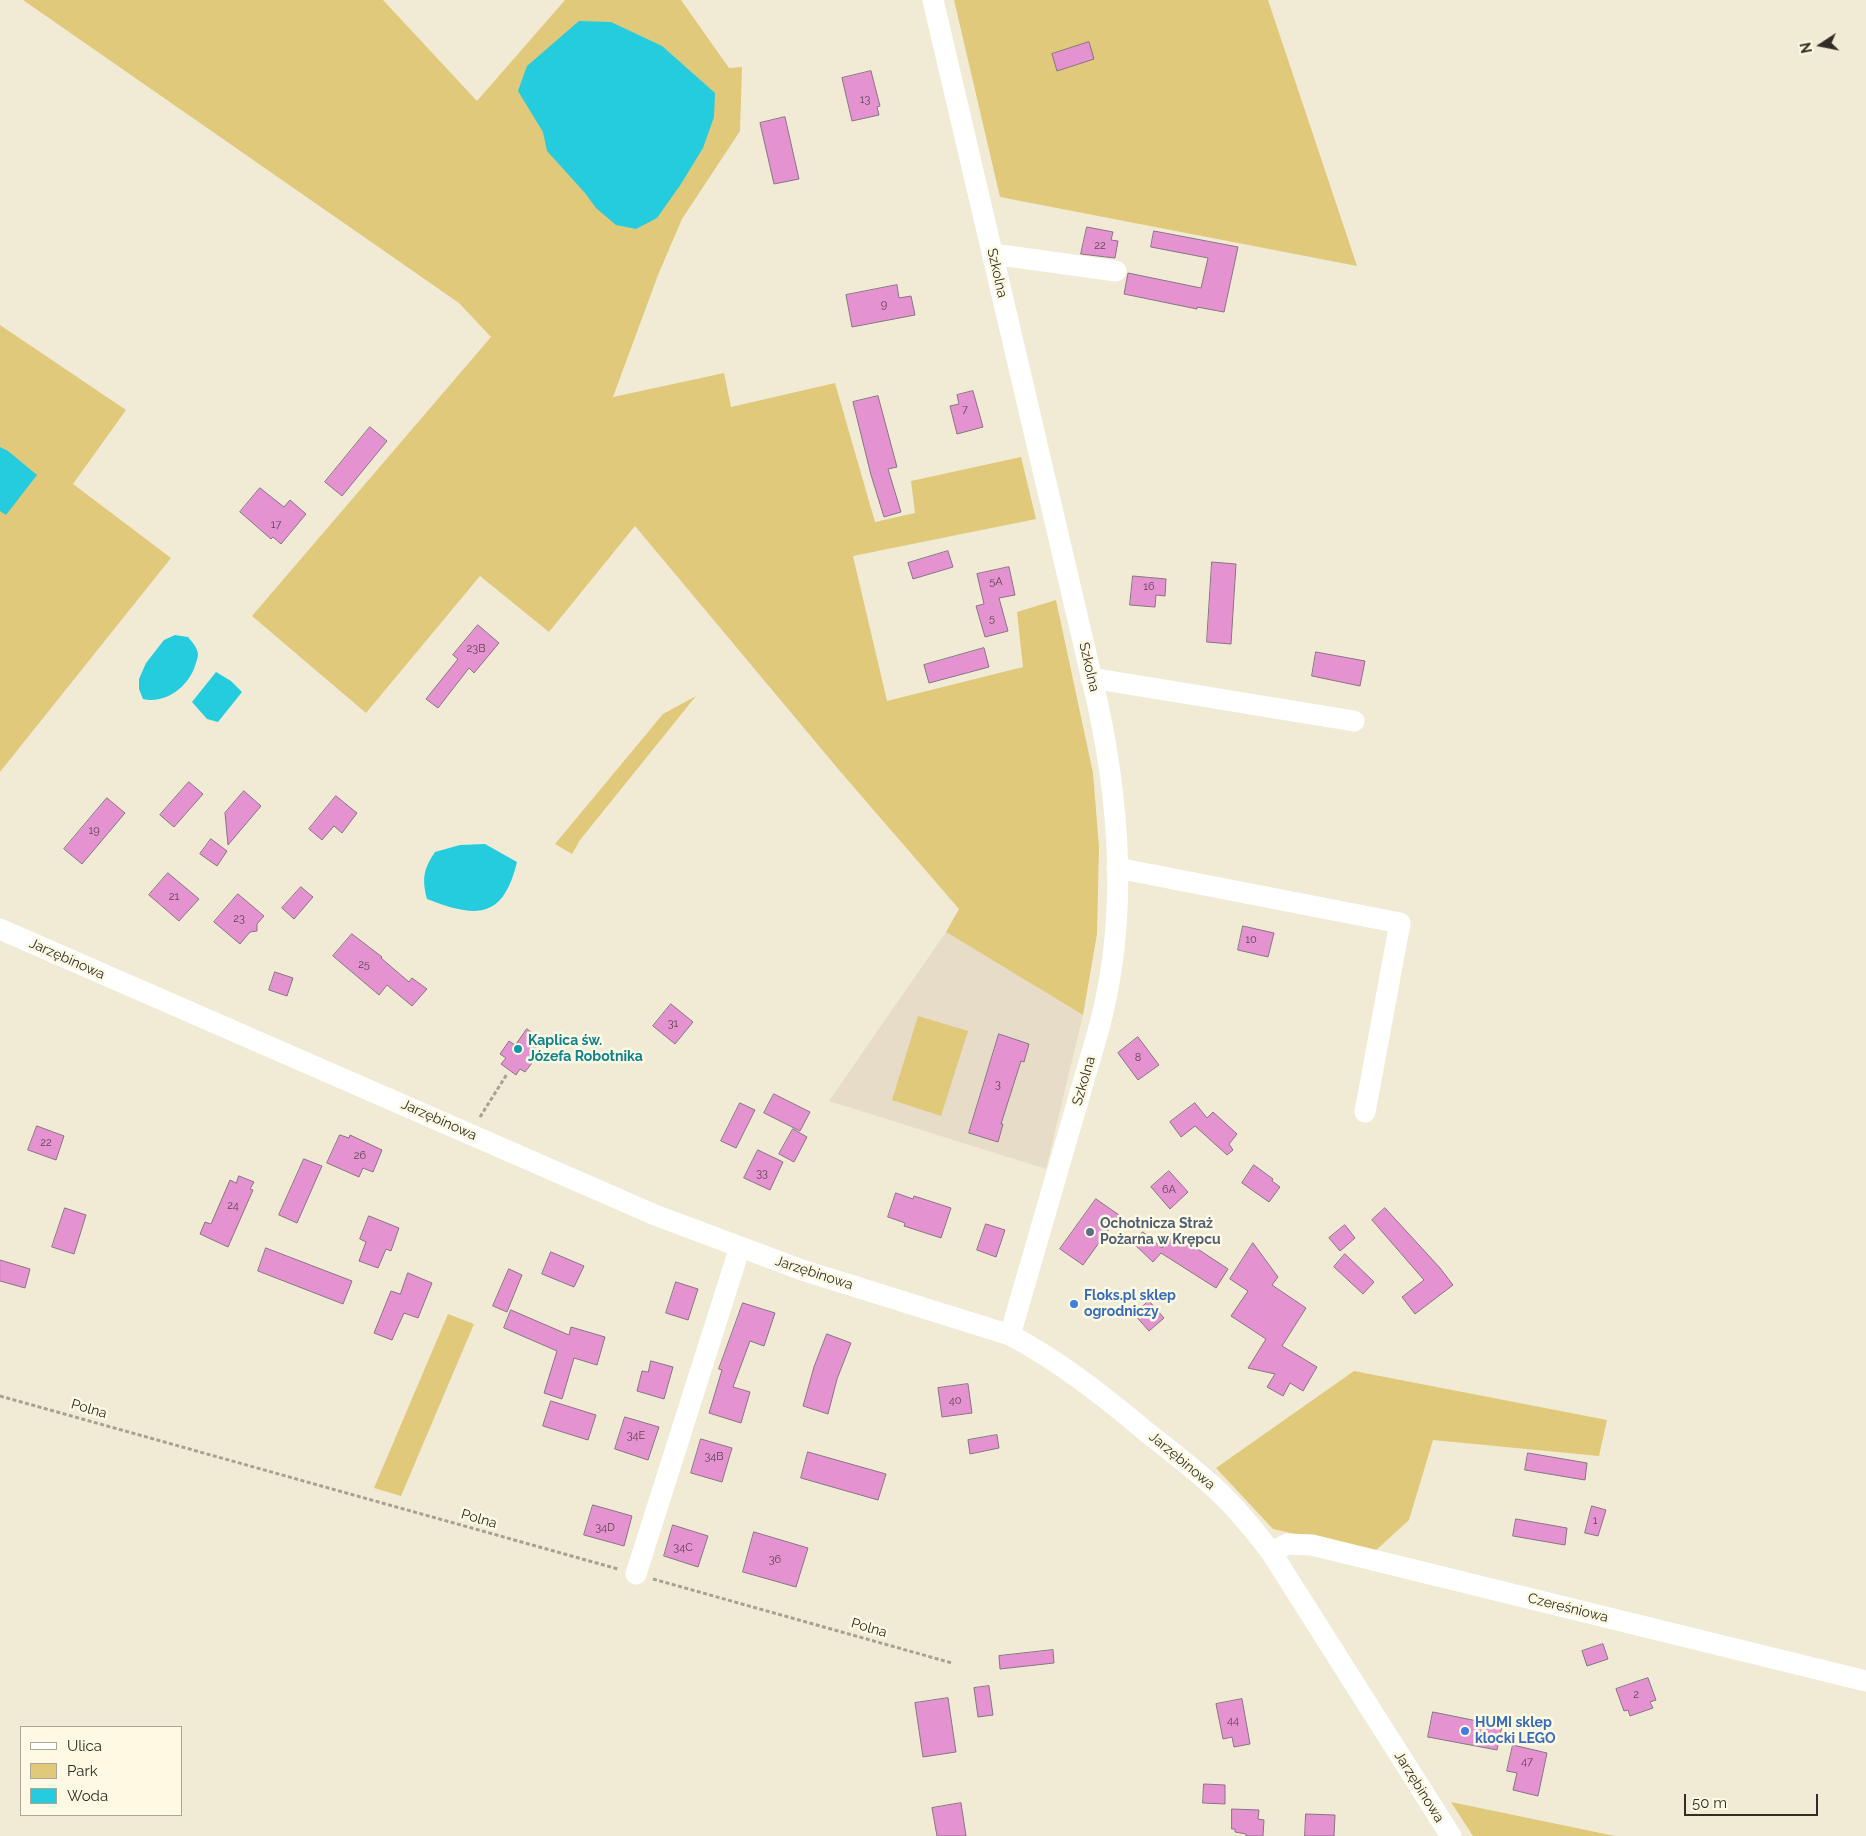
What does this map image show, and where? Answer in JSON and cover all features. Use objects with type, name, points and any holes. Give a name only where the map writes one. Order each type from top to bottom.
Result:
[{"type":"street","name":"Szkolna","points":[[933,0],[1106,743],[1114,797],[1117,868],[1115,943],[1100,1023],[1010,1335]]},
{"type":"street","points":[[993,254],[1116,271]]},
{"type":"street","points":[[1091,678],[1354,720]]},
{"type":"street","points":[[1117,868],[1400,924],[1365,1112]]},
{"type":"street","name":"Jarzębinowa","points":[[0,929],[655,1215],[802,1270],[1010,1335],[1042,1352],[1093,1388],[1196,1472],[1226,1499],[1271,1552],[1451,1836]]},
{"type":"street","points":[[636,1574],[740,1247]]},
{"type":"street","name":"Czereśniowa","points":[[1271,1552],[1288,1544],[1312,1545],[1866,1681]]},
{"type":"path","points":[[476,1125],[507,1074]]},
{"type":"path","name":"Polna","points":[[0,1396],[952,1663]]},
{"type":"shaded area","points":[[946,932],[1083,1015],[1046,1169],[829,1101]]},
{"type":"green space","points":[[23,0],[383,0],[477,101],[565,0],[681,0],[729,68],[742,67],[740,131],[682,219],[658,275],[613,397],[724,373],[731,407],[835,383],[875,522],[915,513],[911,481],[1021,457],[1036,519],[853,556],[887,701],[1023,667],[1017,612],[1056,600],[1093,773],[1099,847],[1097,934],[1083,1015],[946,932],[959,909],[839,770],[635,526],[549,632],[480,576],[366,713],[252,616],[491,337],[459,303]]},
{"type":"green space","points":[[954,0],[1268,0],[1357,266],[1000,197]]},
{"type":"green space","points":[[0,325],[126,410],[73,484],[171,558],[0,772]]},
{"type":"green space","points":[[696,696],[580,840],[572,854],[555,844],[663,714]]},
{"type":"green space","points":[[918,1016],[968,1031],[941,1116],[892,1100]]},
{"type":"green space","points":[[448,1314],[474,1324],[401,1496],[374,1488]]},
{"type":"green space","points":[[1354,1371],[1607,1420],[1599,1456],[1433,1440],[1409,1520],[1374,1552],[1273,1529],[1216,1468]]},
{"type":"green space","points":[[1451,1802],[1615,1836],[1473,1836]]},
{"type":"water","points":[[579,21],[611,22],[662,46],[715,93],[714,117],[703,148],[657,218],[636,229],[616,225],[596,208],[547,151],[543,132],[518,91],[527,66]]},
{"type":"water","points":[[0,447],[8,451],[37,475],[6,515],[0,511]]},
{"type":"water","points":[[175,635],[188,637],[197,649],[198,657],[192,674],[182,687],[168,696],[152,700],[143,699],[139,689],[139,679],[146,663],[164,640]]},
{"type":"water","points":[[216,672],[231,681],[242,692],[218,722],[207,719],[192,702]]},
{"type":"water","points":[[485,844],[517,862],[504,895],[495,904],[485,909],[473,911],[444,905],[427,899],[424,886],[425,875],[428,864],[435,852],[460,845]]},
{"type":"building","points":[[1089,42],[1094,59],[1057,71],[1052,54]]},
{"type":"building","points":[[871,71],[880,106],[877,107],[879,115],[852,121],[842,78]]},
{"type":"building","points":[[785,117],[799,179],[774,184],[760,123]]},
{"type":"building","points":[[1087,227],[1113,232],[1111,240],[1118,241],[1115,258],[1081,254]]},
{"type":"building","points":[[1154,231],[1238,247],[1224,312],[1197,307],[1197,309],[1124,294],[1128,273],[1201,288],[1208,258],[1151,247]]},
{"type":"building","points":[[897,285],[899,298],[911,296],[915,315],[852,327],[846,295]]},
{"type":"building","points":[[973,391],[983,427],[957,434],[950,406],[959,404],[957,395]]},
{"type":"building","points":[[878,396],[897,467],[888,469],[901,512],[884,517],[871,475],[853,402]]},
{"type":"building","points":[[370,427],[387,441],[342,496],[325,482]]},
{"type":"building","points":[[260,488],[284,507],[290,500],[306,514],[281,544],[273,537],[271,539],[240,512]]},
{"type":"building","points":[[948,551],[953,567],[913,579],[908,563]]},
{"type":"building","points":[[1212,562],[1236,564],[1231,644],[1207,642]]},
{"type":"building","points":[[1009,567],[1015,595],[999,598],[1008,631],[985,637],[976,606],[984,604],[977,574]]},
{"type":"building","points":[[1133,576],[1166,579],[1165,596],[1156,595],[1155,607],[1130,605]]},
{"type":"building","points":[[478,625],[499,643],[474,673],[469,668],[438,708],[426,699],[458,659],[453,655]]},
{"type":"building","points":[[984,648],[989,667],[929,683],[924,665]]},
{"type":"building","points":[[1316,652],[1365,661],[1360,686],[1312,676]]},
{"type":"building","points":[[189,782],[203,794],[174,827],[160,815]]},
{"type":"building","points":[[244,791],[261,806],[228,845],[225,813]]},
{"type":"building","points":[[336,796],[357,813],[342,833],[334,826],[322,840],[309,829]]},
{"type":"building","points":[[107,798],[125,813],[82,864],[64,849]]},
{"type":"building","points":[[211,839],[227,851],[217,866],[200,854]]},
{"type":"building","points":[[168,873],[199,899],[179,921],[149,895]]},
{"type":"building","points":[[301,887],[313,897],[294,919],[282,908]]},
{"type":"building","points":[[238,894],[264,916],[257,924],[257,931],[250,932],[240,944],[214,922]]},
{"type":"building","points":[[1243,926],[1274,933],[1268,957],[1238,950]]},
{"type":"building","points":[[352,934],[382,957],[409,982],[412,978],[427,989],[412,1006],[387,985],[379,995],[333,956]]},
{"type":"building","points":[[275,972],[293,978],[287,996],[269,990]]},
{"type":"building","points":[[671,1004],[693,1022],[675,1044],[653,1026]]},
{"type":"building","name":"Kaplica św. Józefa Robotnika","points":[[527,1029],[541,1039],[530,1055],[535,1059],[525,1072],[520,1069],[516,1075],[501,1064],[506,1058],[500,1054],[509,1041],[515,1045]]},
{"type":"building","points":[[999,1034],[1029,1044],[1024,1062],[1021,1061],[1001,1124],[1003,1124],[998,1142],[969,1133]]},
{"type":"building","points":[[1138,1037],[1159,1065],[1138,1080],[1118,1053]]},
{"type":"building","points":[[774,1094],[810,1112],[800,1131],[764,1113]]},
{"type":"building","points":[[740,1103],[755,1110],[736,1148],[721,1141]]},
{"type":"building","points":[[1195,1103],[1207,1118],[1213,1112],[1237,1134],[1229,1144],[1233,1150],[1227,1155],[1195,1126],[1181,1137],[1170,1122]]},
{"type":"building","points":[[37,1126],[64,1136],[56,1160],[28,1150]]},
{"type":"building","points":[[793,1129],[807,1137],[794,1162],[779,1154]]},
{"type":"building","points":[[340,1135],[349,1138],[350,1135],[382,1150],[373,1172],[363,1168],[359,1177],[327,1163]]},
{"type":"building","points":[[758,1150],[783,1162],[770,1190],[744,1178]]},
{"type":"building","points":[[304,1159],[322,1166],[297,1223],[279,1215]]},
{"type":"building","points":[[1254,1165],[1273,1179],[1272,1181],[1280,1187],[1269,1202],[1242,1183]]},
{"type":"building","points":[[1169,1171],[1188,1192],[1170,1209],[1151,1187]]},
{"type":"building","points":[[239,1176],[254,1182],[250,1189],[253,1190],[228,1247],[200,1234],[205,1222],[211,1224],[230,1180],[236,1183]]},
{"type":"building","points":[[896,1193],[913,1199],[914,1196],[951,1208],[941,1238],[904,1226],[905,1223],[888,1217]]},
{"type":"building","name":"Ochotnicza Straż Pożarna w Krępcu","points":[[1096,1199],[1119,1215],[1083,1265],[1060,1249]]},
{"type":"building","points":[[65,1208],[86,1215],[74,1254],[52,1247]]},
{"type":"building","points":[[1385,1208],[1440,1268],[1453,1285],[1415,1314],[1402,1297],[1424,1280],[1372,1220]]},
{"type":"building","points":[[369,1216],[399,1228],[391,1251],[386,1249],[378,1268],[359,1261],[366,1242],[360,1239]]},
{"type":"building","points":[[986,1224],[1005,1230],[996,1257],[977,1250]]},
{"type":"building","points":[[1345,1225],[1355,1238],[1340,1251],[1329,1238]]},
{"type":"building","points":[[1143,1232],[1162,1248],[1172,1232],[1228,1269],[1216,1288],[1161,1253],[1153,1262],[1133,1243]]},
{"type":"building","points":[[1253,1243],[1278,1277],[1272,1285],[1306,1308],[1282,1346],[1317,1367],[1303,1391],[1290,1383],[1283,1396],[1267,1387],[1275,1374],[1248,1368],[1266,1339],[1231,1316],[1248,1291],[1230,1279]]},
{"type":"building","points":[[266,1248],[352,1281],[343,1304],[258,1271]]},
{"type":"building","points":[[551,1252],[584,1266],[574,1287],[542,1274]]},
{"type":"building","points":[[1345,1254],[1374,1282],[1363,1294],[1334,1267]]},
{"type":"building","points":[[0,1260],[30,1269],[25,1288],[0,1281]]},
{"type":"building","points":[[509,1269],[522,1275],[507,1312],[493,1306]]},
{"type":"building","points":[[408,1273],[432,1283],[418,1318],[404,1313],[392,1340],[374,1333],[391,1291],[400,1294]]},
{"type":"building","points":[[676,1282],[698,1289],[688,1320],[666,1313]]},
{"type":"building","points":[[1149,1301],[1164,1318],[1149,1331],[1134,1314]]},
{"type":"building","points":[[743,1303],[775,1313],[764,1346],[750,1341],[733,1387],[750,1392],[741,1423],[709,1413],[722,1370],[719,1369]]},
{"type":"building","points":[[511,1310],[569,1335],[571,1327],[605,1337],[597,1365],[574,1358],[562,1399],[544,1393],[557,1351],[504,1328]]},
{"type":"building","points":[[827,1334],[851,1343],[837,1379],[828,1414],[803,1406],[814,1367]]},
{"type":"building","points":[[651,1361],[673,1367],[664,1399],[637,1391],[642,1371],[648,1372]]},
{"type":"building","points":[[968,1384],[972,1413],[942,1417],[938,1388]]},
{"type":"building","points":[[551,1401],[596,1415],[588,1440],[543,1426]]},
{"type":"building","points":[[625,1417],[659,1427],[648,1460],[615,1449]]},
{"type":"building","points":[[997,1435],[999,1448],[970,1454],[968,1440]]},
{"type":"building","points":[[701,1439],[732,1448],[722,1482],[691,1473]]},
{"type":"building","points":[[808,1452],[886,1474],[878,1500],[801,1478]]},
{"type":"building","points":[[1528,1453],[1587,1463],[1585,1480],[1525,1470]]},
{"type":"building","points":[[593,1505],[632,1516],[624,1546],[584,1535]]},
{"type":"building","points":[[1592,1506],[1606,1510],[1598,1536],[1585,1533]]},
{"type":"building","points":[[1516,1519],[1567,1528],[1565,1545],[1513,1536]]},
{"type":"building","points":[[673,1525],[708,1536],[698,1567],[664,1556]]},
{"type":"building","points":[[754,1532],[808,1548],[796,1587],[743,1572]]},
{"type":"building","points":[[1603,1644],[1608,1659],[1587,1666],[1582,1651]]},
{"type":"building","points":[[1053,1650],[1054,1663],[1000,1669],[999,1656]]},
{"type":"building","points":[[1648,1678],[1656,1700],[1650,1702],[1653,1708],[1630,1716],[1628,1710],[1624,1711],[1616,1689]]},
{"type":"building","points":[[989,1686],[993,1715],[978,1717],[974,1688]]},
{"type":"building","points":[[948,1698],[956,1752],[923,1757],[915,1703]]},
{"type":"building","points":[[1242,1699],[1250,1744],[1234,1747],[1232,1737],[1223,1739],[1216,1704]]},
{"type":"building","name":"HUMI sklep klocki LEGO","points":[[1433,1712],[1502,1726],[1497,1750],[1428,1737]]},
{"type":"building","points":[[1513,1745],[1547,1753],[1538,1796],[1513,1790],[1517,1773],[1507,1771]]},
{"type":"building","points":[[1204,1784],[1225,1785],[1225,1804],[1203,1803]]},
{"type":"building","points":[[961,1803],[966,1836],[937,1836],[932,1808]]},
{"type":"building","points":[[1232,1809],[1259,1810],[1258,1819],[1264,1820],[1263,1836],[1246,1836],[1246,1834],[1235,1832],[1235,1829],[1232,1829]]},
{"type":"building","points":[[1306,1814],[1335,1815],[1334,1836],[1305,1836]]},
{"type":"place","name":"Kaplica św. Józefa Robotnika","points":[[518,1049]]},
{"type":"place","name":"Ochotnicza Straż Pożarna w Krępcu","points":[[1090,1232]]},
{"type":"place","name":"Floks.pl sklep ogrodniczy","points":[[1074,1304]]},
{"type":"place","name":"HUMI sklep klocki LEGO","points":[[1465,1731]]}]
